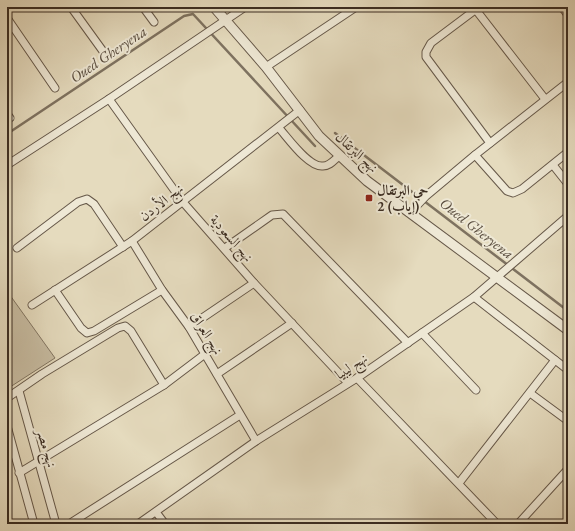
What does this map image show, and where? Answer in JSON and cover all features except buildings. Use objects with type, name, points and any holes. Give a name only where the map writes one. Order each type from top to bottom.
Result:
[{"type":"street","points":[[71,7],[105,54]]},
{"type":"street","points":[[143,7],[154,22]]},
{"type":"street","name":"نهج البرتقال","points":[[214,7],[223,21],[266,67],[299,112],[319,136],[339,156],[367,181],[410,213],[500,274],[568,330]]},
{"type":"street","points":[[7,165],[109,100],[245,7]]},
{"type":"street","points":[[266,67],[356,7]]},
{"type":"street","points":[[562,7],[568,14]]},
{"type":"street","points":[[490,143],[426,56],[426,52],[431,43],[478,8],[546,99]]},
{"type":"street","points":[[7,18],[55,88]]},
{"type":"street","points":[[410,213],[426,196],[475,155],[568,82]]},
{"type":"street","name":"نهج السعودية","points":[[109,100],[182,201],[225,248],[254,283],[348,383]]},
{"type":"street","name":"نهج الأردن","points":[[32,305],[132,241],[299,112]]},
{"type":"street","points":[[279,128],[310,162],[318,166],[324,166],[339,156]]},
{"type":"street","points":[[475,155],[507,191],[513,193],[522,189],[553,166],[568,152]]},
{"type":"street","points":[[553,166],[568,184]]},
{"type":"street","points":[[17,248],[78,202],[86,199],[94,204],[123,247]]},
{"type":"street","points":[[225,248],[272,215],[282,214],[408,343]]},
{"type":"street","name":"نهج ليبيا","points":[[138,524],[256,441],[357,378],[474,296],[568,216]]},
{"type":"street","name":"نهج العراق","points":[[132,241],[162,290],[189,327],[256,441]]},
{"type":"street","points":[[189,327],[254,283]]},
{"type":"street","points":[[55,290],[81,328],[87,333],[94,331],[162,290]]},
{"type":"street","points":[[474,296],[568,370]]},
{"type":"street","points":[[218,374],[292,323]]},
{"type":"street","points":[[7,398],[42,374],[118,328],[125,326],[130,331],[164,385]]},
{"type":"street","points":[[422,333],[476,390]]},
{"type":"street","points":[[19,473],[38,463],[164,385],[205,354]]},
{"type":"street","points":[[459,483],[555,360]]},
{"type":"street","points":[[357,378],[497,524]]},
{"type":"street","name":"نهج مصر","points":[[19,391],[56,524]]},
{"type":"street","points":[[530,393],[568,421]]},
{"type":"street","points":[[69,524],[240,416]]},
{"type":"street","points":[[7,426],[34,524]]},
{"type":"street","points":[[518,524],[568,469]]},
{"type":"street","points":[[156,512],[165,524]]},
{"type":"shaded area","points":[[7,291],[55,358],[7,389]]},
{"type":"waterway","name":"Oued Gheryena","points":[[7,134],[184,16],[193,14],[315,146]]},
{"type":"waterway","name":"Oued Gheryena","points":[[335,133],[568,311]]},
{"type":"place","name":"حي البرتقال 2 (إياب)","points":[[369,198]]}]
